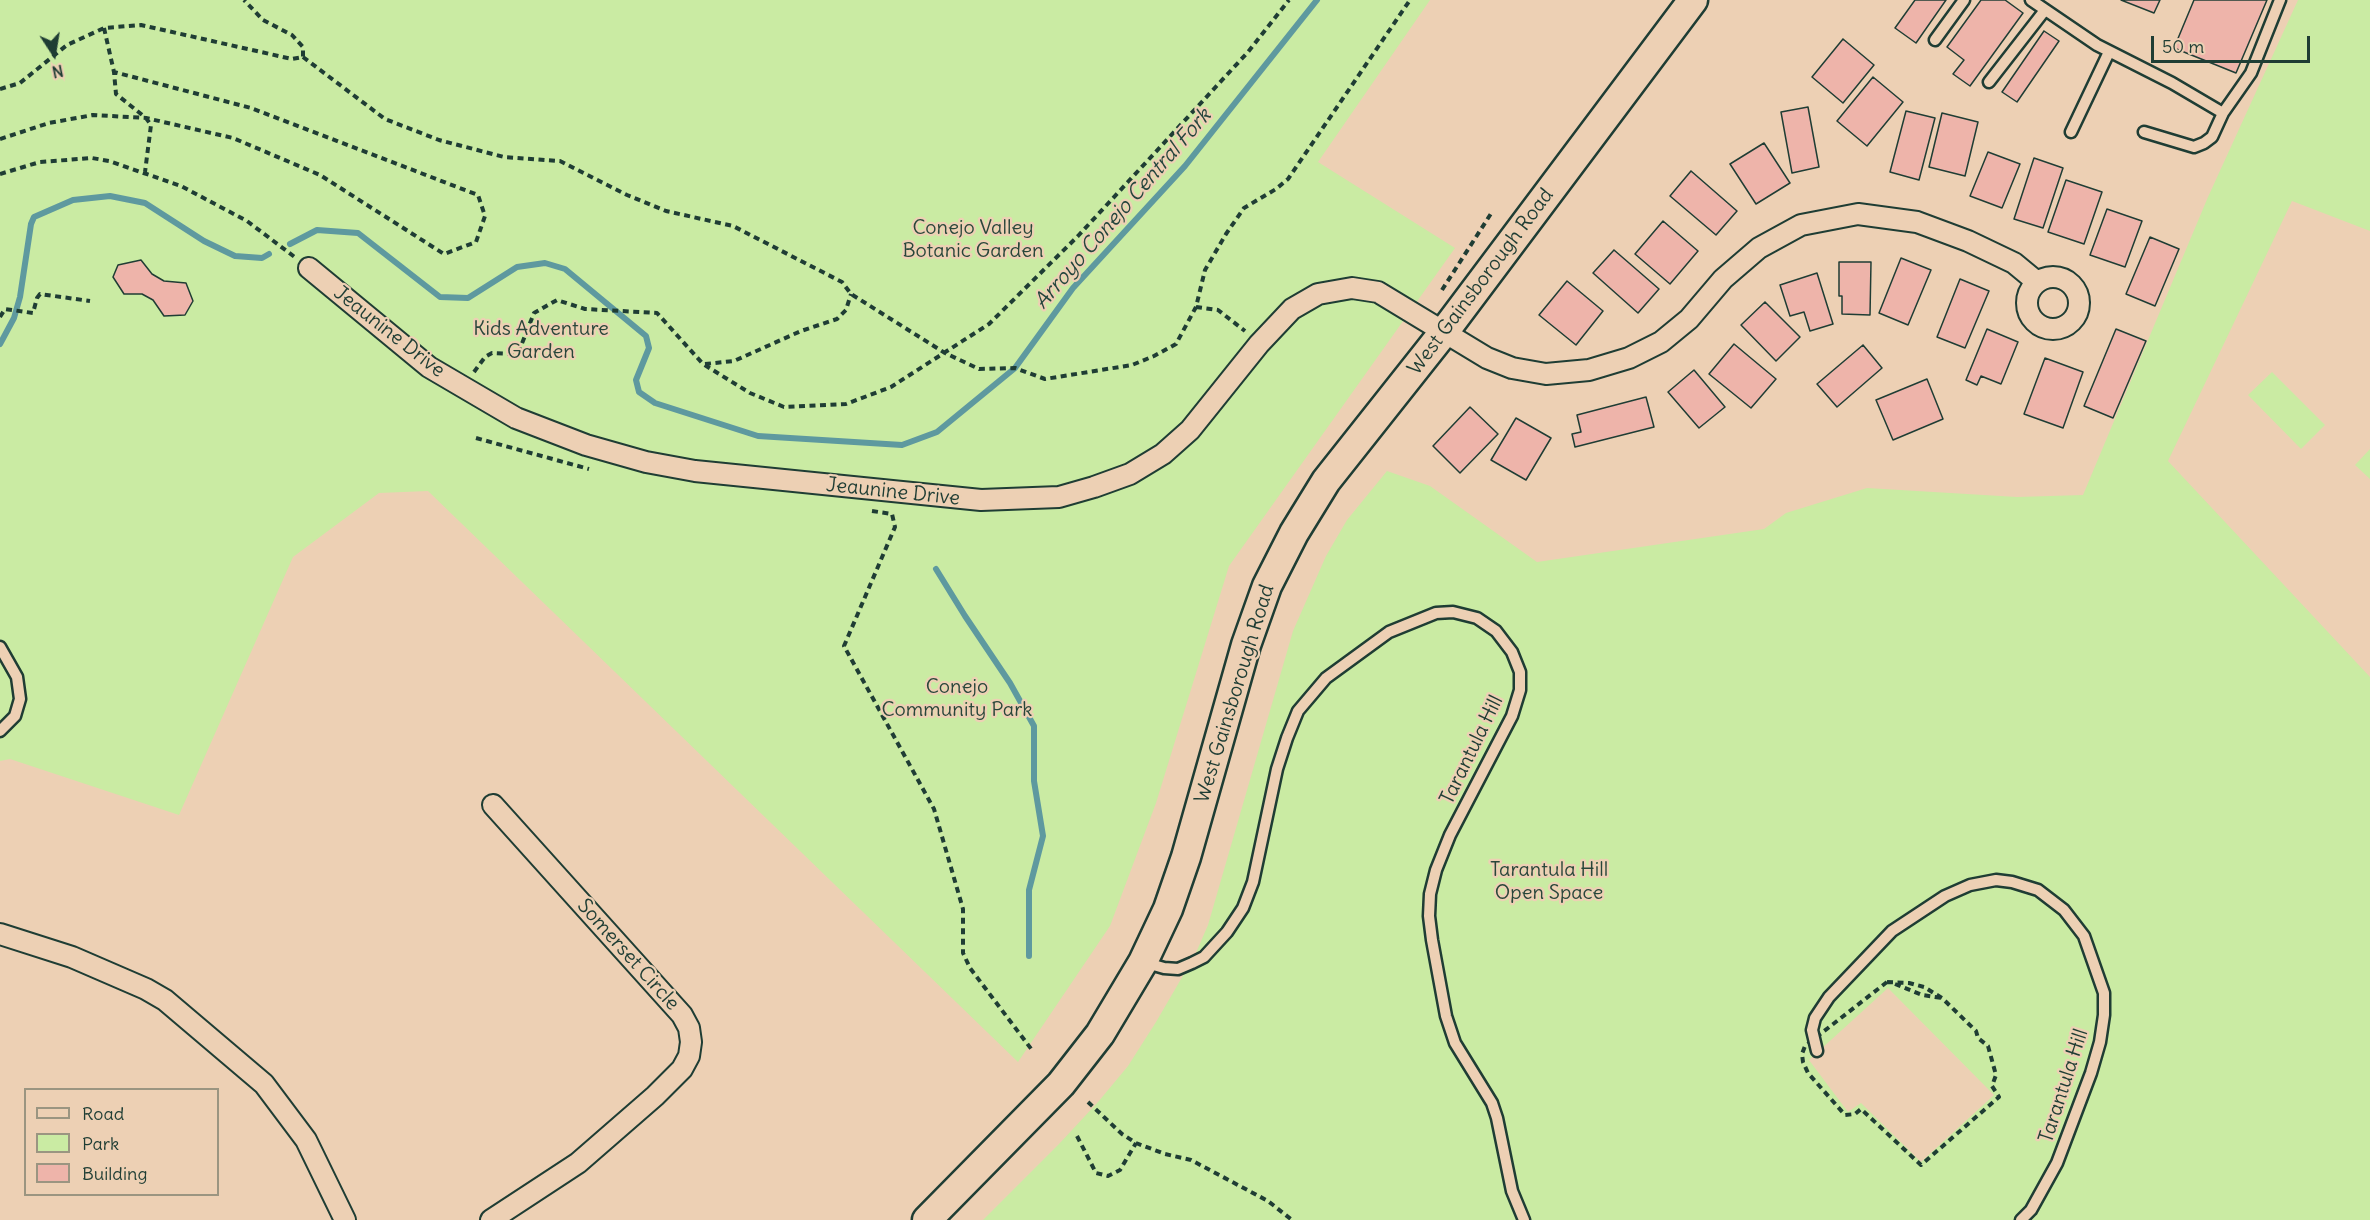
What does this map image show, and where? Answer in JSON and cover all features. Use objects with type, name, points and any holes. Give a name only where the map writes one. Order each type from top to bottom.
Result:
[{"type":"street","name":"West Gainsborough Road","points":[[927,1220],[1061,1083],[1100,1034],[1143,962],[1168,909],[1186,857],[1246,645],[1267,586],[1293,532],[1434,326],[1693,0]]},
{"type":"street","name":"Jeaunine Drive","points":[[309,268],[429,367],[516,417],[586,445],[646,462],[695,471],[981,500],[1028,500],[1059,497],[1094,488],[1130,474],[1163,454],[1190,430],[1259,344],[1292,309],[1318,294],[1352,288],[1378,292],[1487,358],[1512,368],[1546,374],[1589,370],[1629,358],[1661,342],[1689,319],[1724,279],[1759,248],[1801,225],[1858,214],[1917,222],[1968,241],[2014,263],[2037,282]]},
{"type":"street","name":"Somerset Circle","points":[[491,1220],[578,1163],[655,1096],[682,1069],[689,1056],[691,1042],[689,1028],[682,1015],[493,805]]},
{"type":"street","points":[[0,934],[72,957],[146,989],[165,1000],[264,1084],[306,1140],[345,1220]]},
{"type":"lane","points":[[1935,40],[1964,0]]},
{"type":"lane","points":[[2031,0],[2109,52],[2172,83],[2223,113]]},
{"type":"lane","points":[[2144,132],[2194,147],[2212,137],[2223,113],[2251,73],[2280,0]]},
{"type":"lane","points":[[1989,82],[2045,10]]},
{"type":"lane","points":[[2071,132],[2109,52]]},
{"type":"lane","name":"Tarantula Hill","points":[[1143,962],[1178,969],[1204,957],[1227,932],[1243,908],[1253,882],[1277,770],[1287,738],[1298,711],[1326,678],[1389,632],[1436,613],[1453,612],[1477,618],[1496,631],[1512,652],[1520,672],[1520,690],[1512,716],[1450,835],[1436,870],[1430,894],[1429,916],[1431,940],[1446,1016],[1455,1042],[1492,1103],[1512,1191],[1524,1220]]},
{"type":"lane","points":[[0,647],[17,677],[20,699],[15,716],[0,731]]},
{"type":"lane","name":"Tarantula Hill","points":[[1817,1051],[1812,1030],[1815,1018],[1829,997],[1892,931],[1945,896],[1970,885],[1996,880],[2038,890],[2064,910],[2084,936],[2104,993],[2104,1015],[2100,1042],[2091,1073],[2057,1164],[2031,1210],[2021,1220]]},
{"type":"path","points":[[244,0],[263,20],[292,35],[303,47],[303,57]]},
{"type":"path","points":[[462,387],[485,357],[492,353],[514,354],[519,351],[534,313],[557,300],[585,309],[657,313],[703,364],[750,393],[784,407],[846,404],[891,387],[989,324],[1077,236],[1248,52],[1289,0]]},
{"type":"path","points":[[0,89],[20,83],[67,45],[104,28],[141,25],[292,59],[303,57],[385,119],[439,140],[504,157],[560,161],[627,195],[666,211],[734,226],[843,282],[851,294],[945,353],[979,369],[1015,368],[1045,379],[1132,365],[1176,344],[1196,307],[1204,270],[1226,234],[1244,208],[1288,179],[1410,0]]},
{"type":"path","points":[[104,28],[114,72],[116,94],[146,118],[151,125],[145,172]]},
{"type":"path","points":[[0,139],[49,123],[93,115],[146,118],[233,138],[320,175],[444,254],[476,242],[485,216],[478,195],[251,108],[114,72]]},
{"type":"path","points":[[0,174],[40,162],[92,158],[109,161],[181,186],[247,221],[309,268]]},
{"type":"path","points":[[1434,326],[1492,212]]},
{"type":"path","points":[[0,317],[5,309],[33,313],[40,294],[90,301]]},
{"type":"path","points":[[703,364],[734,361],[801,331],[837,319],[846,310],[851,294]]},
{"type":"path","points":[[1196,307],[1218,310],[1259,344]]},
{"type":"path","points":[[476,438],[591,470]]},
{"type":"path","points":[[869,511],[892,514],[895,526],[843,646],[934,808],[963,909],[963,953],[970,968],[1032,1050]]},
{"type":"path","points":[[1891,982],[1922,995],[1942,998]]},
{"type":"path","points":[[1891,982],[1924,987],[1942,998],[1988,1046],[1996,1075],[1992,1086],[1999,1097],[1921,1165],[1861,1109],[1855,1114],[1845,1115],[1808,1073],[1802,1054],[1805,1046],[1814,1038],[1851,1012],[1879,986],[1891,982]]},
{"type":"path","points":[[1088,1102],[1122,1134],[1136,1143],[1165,1154],[1191,1160],[1268,1201],[1292,1220]]},
{"type":"path","points":[[1077,1136],[1096,1173],[1108,1176],[1120,1170],[1136,1143]]},
{"type":"green space","points":[[0,0],[1430,0],[1318,162],[1455,248],[1229,566],[1156,803],[1110,926],[1018,1062],[428,491],[379,493],[293,557],[179,815],[10,759],[0,761]]},
{"type":"green space","name":"Tarantula Hill Open Space","points":[[2298,0],[2370,0],[2370,231],[2292,201],[2168,461],[2370,677],[2370,1220],[983,1220],[1059,1144],[1128,1066],[1195,955],[1208,925],[1293,631],[1326,556],[1347,520],[1387,471],[1430,486],[1537,562],[1764,529],[1786,513],[1867,488],[2017,497],[2083,495],[2208,197]],"holes":[[[1888,988],[1994,1095],[1921,1162],[1861,1103],[1848,1112],[1809,1060]]]},
{"type":"green space","points":[[2272,372],[2325,425],[2301,449],[2248,395]]},
{"type":"green space","points":[[2370,449],[2370,479],[2355,465]]},
{"type":"building","points":[[1915,0],[1946,0],[1916,43],[1895,28]]},
{"type":"building","points":[[1981,0],[2005,0],[2023,13],[1970,86],[1953,74],[1964,60],[1947,47]]},
{"type":"building","points":[[2121,0],[2160,0],[2154,13]]},
{"type":"building","points":[[2194,0],[2267,0],[2236,73],[2174,48]]},
{"type":"building","points":[[2044,31],[2059,41],[2017,102],[2002,92]]},
{"type":"building","points":[[1843,39],[1874,65],[1843,103],[1812,77]]},
{"type":"building","points":[[1873,77],[1903,102],[1867,146],[1837,121]]},
{"type":"building","points":[[1808,107],[1819,167],[1792,173],[1781,112]]},
{"type":"building","points":[[1906,111],[1935,118],[1919,180],[1890,172]]},
{"type":"building","points":[[1942,113],[1978,122],[1965,176],[1929,167]]},
{"type":"building","points":[[1764,143],[1790,183],[1756,204],[1730,164]]},
{"type":"building","points":[[1988,152],[2020,164],[2002,208],[1970,196]]},
{"type":"building","points":[[2034,158],[2063,168],[2043,228],[2014,219]]},
{"type":"building","points":[[1691,171],[1737,211],[1716,235],[1670,196]]},
{"type":"building","points":[[2066,180],[2102,192],[2084,244],[2048,232]]},
{"type":"building","points":[[2107,209],[2142,221],[2125,267],[2090,255]]},
{"type":"building","points":[[1663,221],[1698,251],[1670,284],[1635,254]]},
{"type":"building","points":[[2150,237],[2179,249],[2155,306],[2126,294]]},
{"type":"building","points":[[1614,250],[1659,289],[1638,313],[1593,273]]},
{"type":"building","points":[[1901,258],[1931,270],[1908,325],[1879,313]]},
{"type":"building","points":[[141,260],[152,274],[164,281],[186,283],[193,301],[185,315],[164,316],[153,300],[142,294],[124,294],[113,277],[118,265]]},
{"type":"building","points":[[1839,262],[1871,262],[1870,315],[1842,314],[1842,296],[1839,296]]},
{"type":"building","points":[[1817,273],[1833,324],[1810,331],[1804,312],[1790,316],[1780,285]]},
{"type":"building","points":[[1960,279],[1989,291],[1965,348],[1937,337]]},
{"type":"building","points":[[1567,281],[1603,311],[1576,345],[1539,315]]},
{"type":"building","points":[[1765,302],[1800,337],[1776,361],[1741,325]]},
{"type":"building","points":[[1987,329],[2018,342],[2001,384],[1981,376],[1977,385],[1966,380]]},
{"type":"building","points":[[2116,329],[2146,341],[2113,418],[2084,406]]},
{"type":"building","points":[[1734,344],[1776,379],[1751,408],[1709,374]]},
{"type":"building","points":[[1863,345],[1882,368],[1837,407],[1817,384]]},
{"type":"building","points":[[2045,358],[2083,372],[2063,428],[2024,414]]},
{"type":"building","points":[[1694,370],[1725,407],[1699,428],[1668,392]]},
{"type":"building","points":[[1927,379],[1943,419],[1893,440],[1876,400]]},
{"type":"building","points":[[1646,397],[1654,427],[1575,447],[1572,434],[1581,432],[1577,415]]},
{"type":"building","points":[[1470,407],[1498,434],[1460,473],[1433,446]]},
{"type":"building","points":[[1516,418],[1551,438],[1526,480],[1491,460]]},
{"type":"waterway","name":"Arroyo Conejo Central Fork","points":[[290,244],[317,230],[358,233],[440,297],[468,298],[517,267],[545,263],[565,269],[646,336],[649,348],[636,380],[639,392],[655,403],[758,436],[902,445],[937,432],[1015,368],[1073,288],[1185,166],[1317,0]]},
{"type":"waterway","name":"Arroyo Conejo Central Fork","points":[[0,344],[14,318],[20,297],[34,217],[73,200],[110,196],[145,203],[204,241],[235,256],[262,258],[269,254]]},
{"type":"waterway","points":[[936,569],[1010,683],[1034,726],[1034,781],[1043,836],[1029,890],[1029,956]]},
{"type":"park label","name":"Conejo Valley Botanic Garden","points":[[973,240]]},
{"type":"park label","name":"Kids Adventure Garden","points":[[541,340]]},
{"type":"park label","name":"Conejo Community Park","points":[[957,698]]}]
